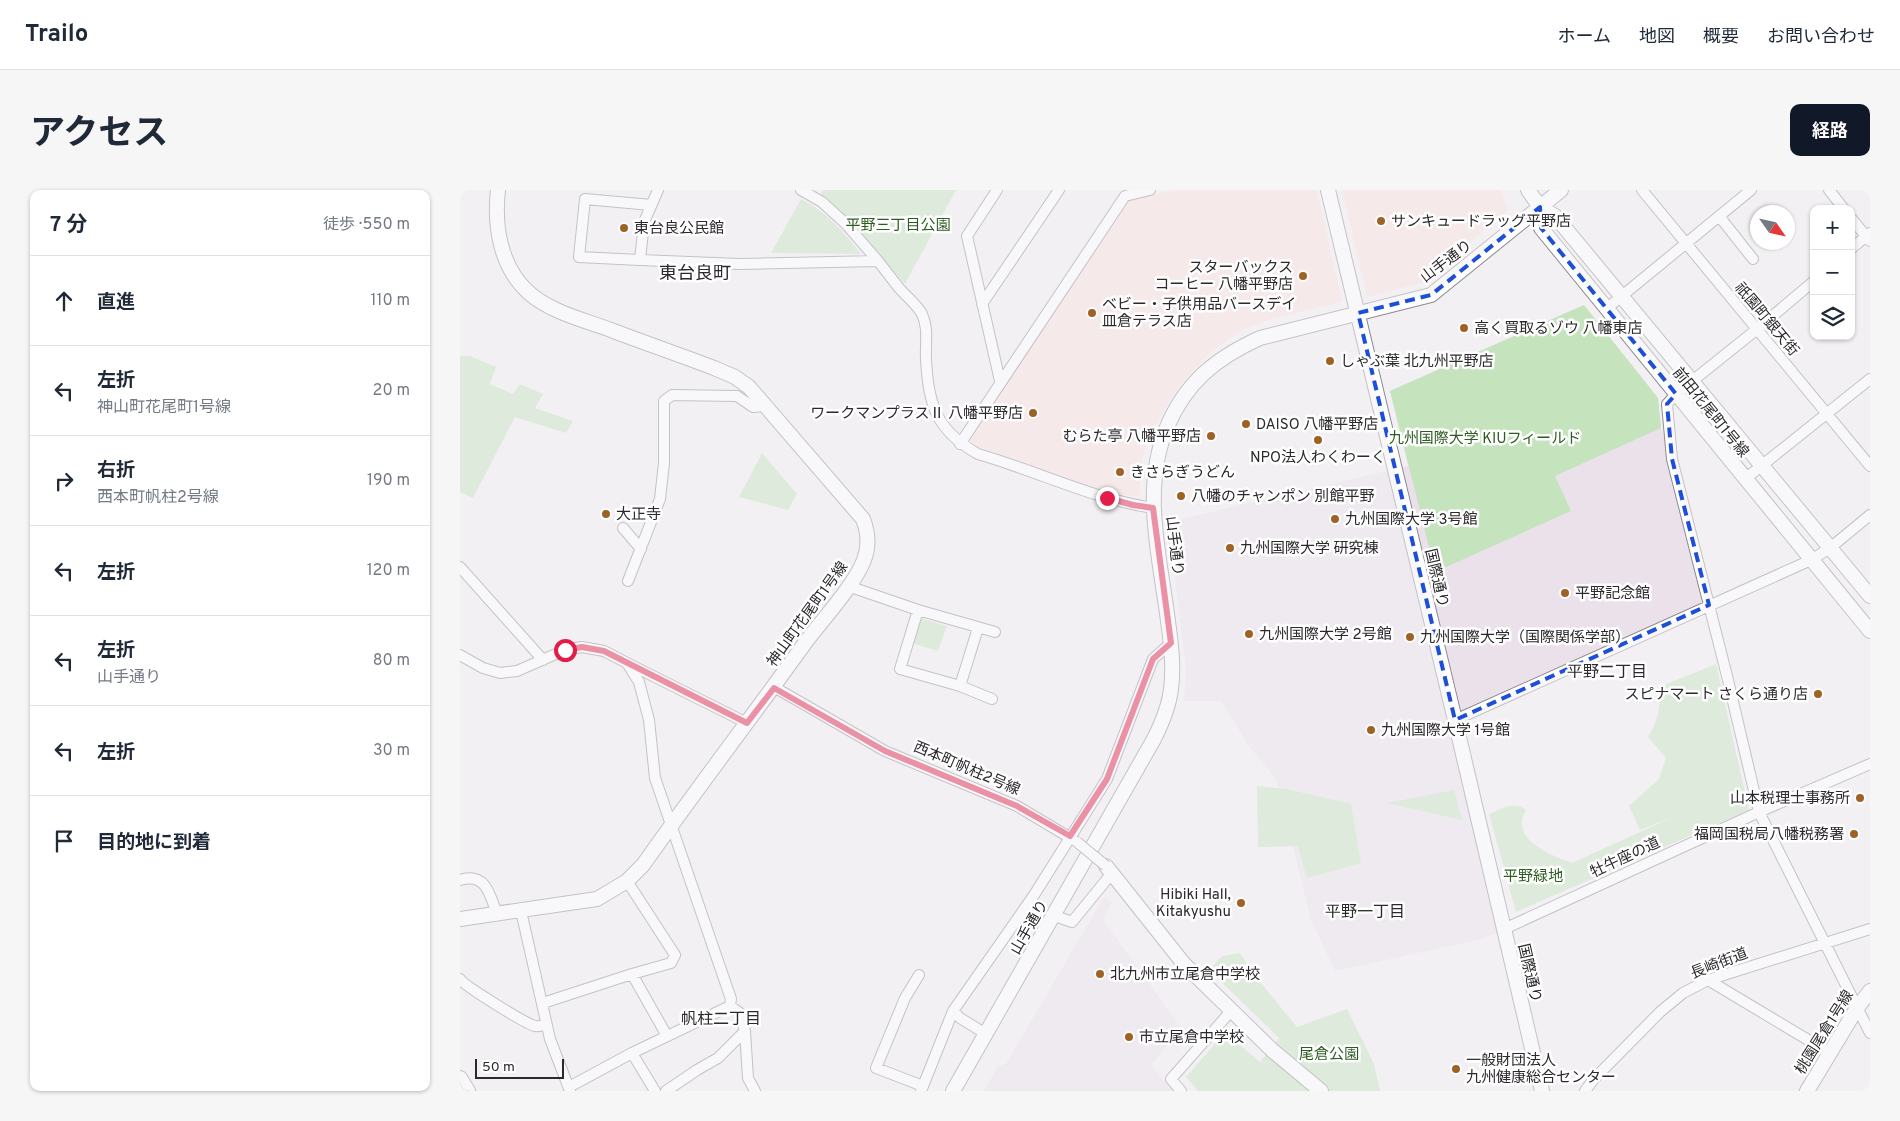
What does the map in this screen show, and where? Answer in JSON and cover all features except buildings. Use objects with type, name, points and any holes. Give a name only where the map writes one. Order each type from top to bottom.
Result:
[{"type":"street","name":"神山町花尾町1号線","points":[[460,919],[597,899],[627,882],[644,865],[672,824],[848,586],[860,569],[865,558],[867,545],[867,529],[863,519],[749,387],[735,377],[564,312],[529,292],[516,278],[506,258],[499,237],[495,213],[498,190]]},
{"type":"street","points":[[640,260],[644,222],[658,190]]},
{"type":"street","points":[[801,190],[822,202],[846,224],[922,313],[927,333],[926,358],[930,395],[939,417],[951,436],[960,444],[978,454],[1107,498],[1153,508]]},
{"type":"street","points":[[997,190],[967,236],[1000,381]]},
{"type":"street","points":[[982,304],[1059,190]]},
{"type":"street","points":[[960,444],[1000,381],[1125,196],[1150,190]]},
{"type":"street","name":"国際通り","points":[[1328,190],[1542,1091]]},
{"type":"street","name":"前田花尾町1号線","points":[[1528,190],[1540,207],[1554,216],[1870,596]]},
{"type":"street","name":"山手通り","points":[[953,1091],[1054,916],[1162,722],[1171,689],[1171,643],[1153,508],[1154,478],[1156,460],[1174,411],[1192,386],[1211,365],[1234,350],[1260,338],[1431,295],[1561,190]]},
{"type":"street","name":"祇園町銀天街","points":[[1642,190],[1870,466]]},
{"type":"street","points":[[1606,309],[1751,190]]},
{"type":"street","points":[[1829,190],[1841,205]]},
{"type":"street","points":[[651,205],[585,199],[579,257],[739,264],[878,261]]},
{"type":"street","name":"前田花尾町1号線","points":[[1540,207],[1541,228],[1870,631]]},
{"type":"street","points":[[1719,216],[1753,259]]},
{"type":"street","points":[[1855,222],[1869,237],[1855,246]]},
{"type":"street","points":[[1810,284],[1691,381],[1667,404],[1672,459],[1759,812],[1870,1033]]},
{"type":"street","points":[[1745,479],[1870,378]]},
{"type":"street","points":[[628,581],[660,499],[664,463],[664,401],[672,395],[738,396],[753,407],[765,406]]},
{"type":"street","points":[[1455,720],[1811,560],[1830,548],[1870,514]]},
{"type":"street","points":[[624,528],[641,549]]},
{"type":"street","points":[[460,567],[543,660]]},
{"type":"street","points":[[848,586],[918,610],[995,632]]},
{"type":"street","points":[[918,610],[900,669],[960,686],[992,699]]},
{"type":"street","points":[[960,686],[978,628]]},
{"type":"street","points":[[919,975],[904,998],[876,1068],[922,1088],[954,1011],[1073,839],[1107,779],[1153,659],[1171,643]]},
{"type":"street","points":[[460,655],[483,668],[500,673],[517,671],[565,650],[582,647],[604,651],[747,723]]},
{"type":"street","points":[[520,911],[550,1039],[569,1089],[632,1054],[730,1006],[732,999],[655,778],[649,720],[639,682],[627,663]]},
{"type":"street","name":"西本町帆柱2号線","points":[[774,688],[885,751],[1017,806],[1073,839],[1109,869],[1184,964],[1272,1052],[1321,1091]]},
{"type":"street","name":"牡牛座の道","points":[[1504,929],[1759,812],[1870,764]]},
{"type":"street","points":[[1054,916],[1072,922],[1109,869]]},
{"type":"street","points":[[460,880],[470,877],[481,881],[488,891],[496,914]]},
{"type":"street","points":[[542,1003],[671,963],[675,955],[627,882]]},
{"type":"street","name":"長崎街道","points":[[1585,1091],[1593,1080],[1660,1012],[1683,993],[1708,980],[1870,929]]},
{"type":"street","points":[[632,974],[667,1036]]},
{"type":"street","points":[[460,979],[470,988],[521,1020],[536,1026],[546,1024]]},
{"type":"street","points":[[1708,980],[1830,1053]]},
{"type":"street","name":"桃園尾倉1号線","points":[[1807,1091],[1857,1008],[1870,991]]},
{"type":"street","points":[[730,1006],[740,1013],[745,1030],[748,1078],[755,1091]]},
{"type":"street","points":[[954,1011],[960,1018],[986,1034]]},
{"type":"street","points":[[1181,1091],[1171,1079],[1231,1011]]},
{"type":"street","points":[[666,1091],[718,1058],[745,1030]]},
{"type":"street","points":[[632,1054],[655,1091]]},
{"type":"street","points":[[460,1078],[468,1091]]},
{"type":"highlighted area","points":[[1540,207],[1541,228],[1676,394],[1667,404],[1672,459],[1709,605],[1455,720],[1358,313],[1431,295]]},
{"type":"shaded area","points":[[1175,190],[1317,190],[1342,302],[1275,318],[1244,329],[1209,353],[1177,389],[1156,424],[1143,455],[1139,496],[1117,495],[980,447],[968,439],[1130,200]]},
{"type":"shaded area","points":[[1342,190],[1500,190],[1509,209],[1424,282],[1367,297]]},
{"type":"shaded area","name":"九州国際大学（国際関係学部）","points":[[1584,305],[1658,398],[1661,428],[1672,459],[1709,605],[1455,720],[1504,929],[1482,939],[1335,971],[1311,920],[1277,781],[1249,746],[1221,701],[1184,701],[1186,669],[1168,522],[1408,466],[1390,391]]},
{"type":"shaded area","name":"北九州市立尾倉中学校","points":[[1104,897],[1112,902],[1103,920],[1181,1028],[1151,1065],[1173,1091],[984,1091],[998,1066],[1006,1064]]},
{"type":"green space","name":"平野三丁目公園","points":[[823,190],[956,190],[905,284],[832,203],[820,195]]},
{"type":"green space","points":[[801,199],[819,210],[834,223],[861,254],[771,253]]},
{"type":"green space","name":"九州国際大学 KIUフィールド","points":[[1584,305],[1658,398],[1661,428],[1555,476],[1571,511],[1437,571],[1434,567],[1390,391]]},
{"type":"green space","points":[[460,356],[470,356],[496,367],[490,384],[513,394],[520,384],[543,394],[535,408],[573,421],[566,433],[515,417],[473,498],[460,492]]},
{"type":"green space","points":[[762,453],[797,494],[788,510],[739,497]]},
{"type":"green space","points":[[919,618],[947,626],[938,651],[911,643]]},
{"type":"green space","name":"平野緑地","points":[[1716,664],[1749,810],[1516,912],[1489,814],[1508,806],[1521,807],[1526,810],[1522,821],[1523,829],[1532,843],[1548,853],[1572,863],[1675,816],[1640,830],[1629,806],[1659,779],[1666,758],[1648,737],[1658,713],[1659,687]]},
{"type":"green space","points":[[1257,786],[1286,789],[1351,804],[1361,863],[1307,878],[1298,846],[1258,847]]},
{"type":"green space","points":[[1454,790],[1462,820],[1387,803]]},
{"type":"green space","name":"尾倉公園","points":[[1240,953],[1252,972],[1297,1027],[1347,1009],[1374,1064],[1380,1091],[1198,1091],[1186,1077],[1225,1032],[1260,1062],[1279,1038],[1209,970],[1222,956]]},
{"type":"place","name":"サンキュードラッグ平野店","points":[[1381,221]]},
{"type":"place","name":"東台良公民館","points":[[624,228]]},
{"type":"place","name":"スターバックス コーヒー 八幡平野店","points":[[1303,276]]},
{"type":"place","name":"ベビー・子供用品バースデイ 皿倉テラス店","points":[[1092,313]]},
{"type":"place","name":"高く買取るゾウ 八幡東店","points":[[1464,328]]},
{"type":"place","name":"しゃぶ葉 北九州平野店","points":[[1330,361]]},
{"type":"place","name":"ワークマンプラスⅡ 八幡平野店","points":[[1033,413]]},
{"type":"place","name":"DAISO 八幡平野店","points":[[1246,424]]},
{"type":"place","name":"むらた亭 八幡平野店","points":[[1211,436]]},
{"type":"place","name":"NPO法人わくわーく","points":[[1318,440]]},
{"type":"place","name":"きさらぎうどん","points":[[1120,472]]},
{"type":"place","name":"八幡のチャンポン 別館平野","points":[[1181,496]]},
{"type":"place","name":"大正寺","points":[[606,514]]},
{"type":"place","name":"九州国際大学 3号館","points":[[1335,519]]},
{"type":"place","name":"九州国際大学 研究棟","points":[[1230,548]]},
{"type":"place","name":"平野記念館","points":[[1565,593]]},
{"type":"place","name":"九州国際大学 2号館","points":[[1249,634]]},
{"type":"place","name":"九州国際大学（国際関係学部）","points":[[1410,637]]},
{"type":"place","name":"スピナマート さくら通り店","points":[[1818,694]]},
{"type":"place","name":"九州国際大学 1号館","points":[[1371,730]]},
{"type":"place","name":"山本税理士事務所","points":[[1860,798]]},
{"type":"place","name":"福岡国税局八幡税務署","points":[[1854,834]]},
{"type":"place","name":"Hibiki Hall, Kitakyushu","points":[[1241,903]]},
{"type":"place","name":"北九州市立尾倉中学校","points":[[1100,974]]},
{"type":"place","name":"市立尾倉中学校","points":[[1129,1037]]},
{"type":"place","name":"一般財団法人 九州健康総合センター","points":[[1456,1069]]},
{"type":"district","name":"東台良町","points":[[695,273]]},
{"type":"district","name":"平野二丁目","points":[[1607,671]]},
{"type":"district","name":"平野一丁目","points":[[1365,911]]},
{"type":"district","name":"帆柱二丁目","points":[[721,1018]]},
{"type":"route","points":[[565,650],[582,647],[604,651],[747,723],[774,688],[885,751],[1017,806],[1070,836],[1107,779],[1153,659],[1171,643],[1153,508],[1107,498]]}]
